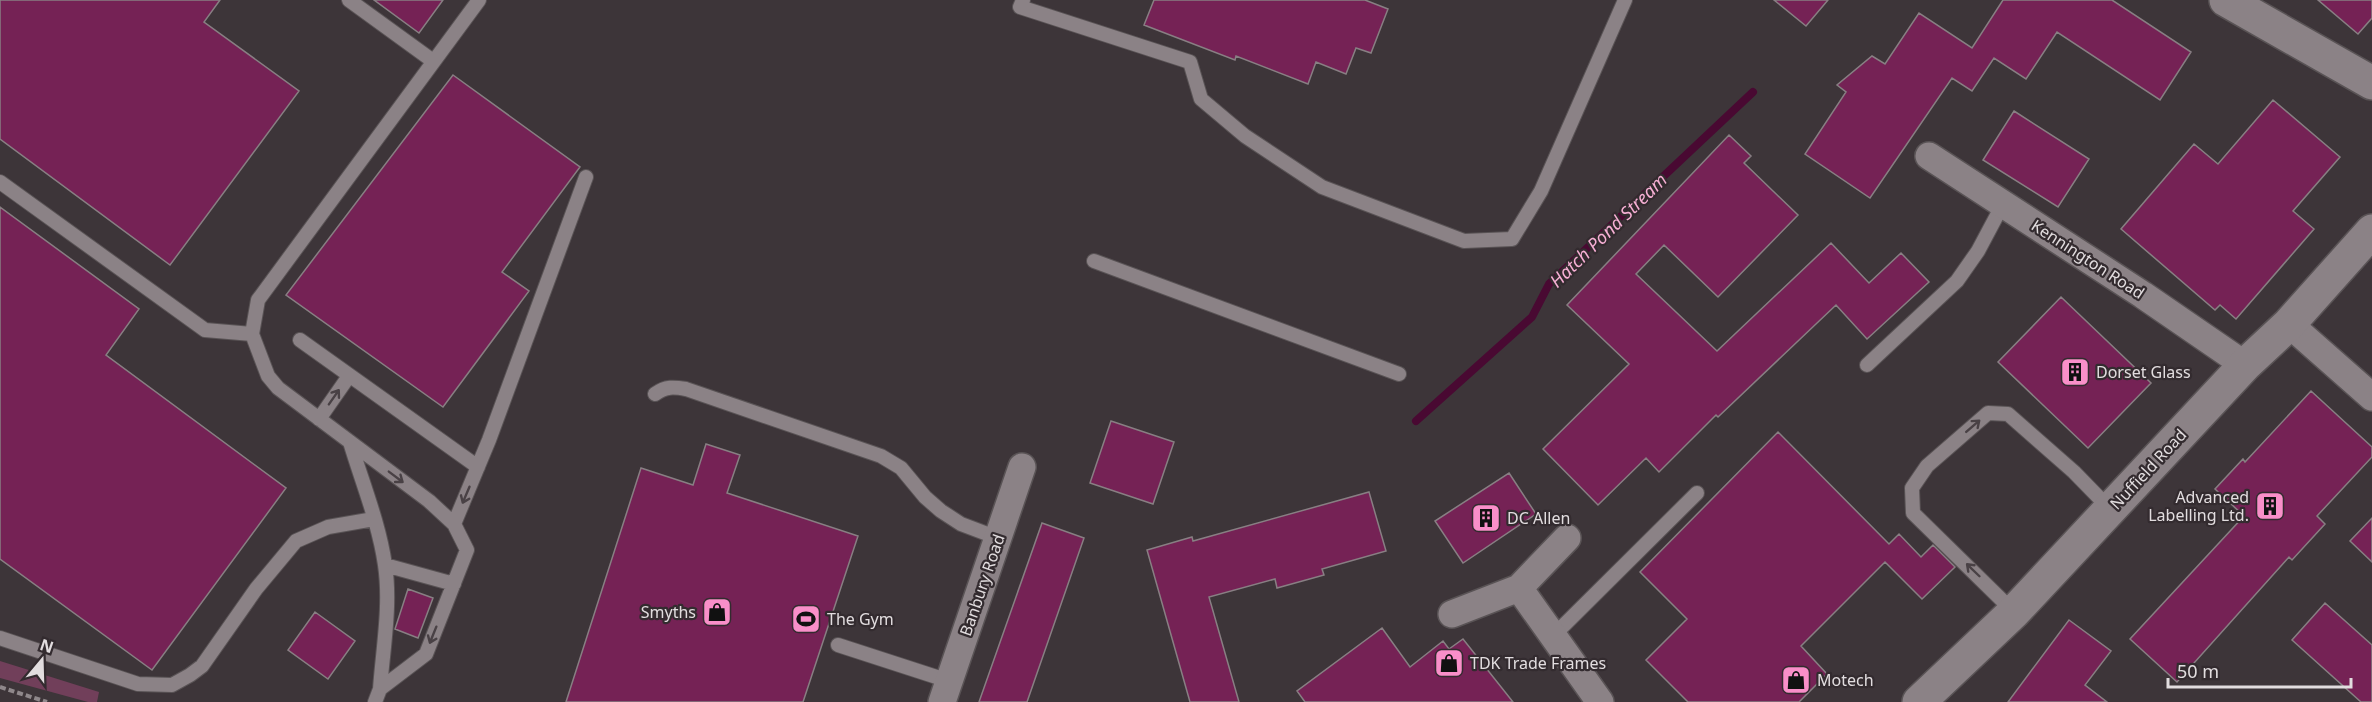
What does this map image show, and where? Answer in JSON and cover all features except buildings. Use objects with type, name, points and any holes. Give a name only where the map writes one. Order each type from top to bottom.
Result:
[{"type":"street","points":[[2226,0],[2372,83]]},
{"type":"street","name":"Kennington Road","points":[[1929,156],[2245,365]]},
{"type":"street","name":"Nuffield Road","points":[[1919,702],[2014,612],[2245,365],[2289,324],[2372,231]]},
{"type":"street","points":[[2289,324],[2372,397]]},
{"type":"street","name":"Banbury Road","points":[[945,692],[1022,467]]},
{"type":"street","points":[[1452,614],[1519,588],[1567,538]]},
{"type":"street","points":[[1519,588],[1600,702]]},
{"type":"lane","points":[[349,0],[433,61]]},
{"type":"lane","points":[[381,688],[426,654],[467,550],[454,524],[429,501],[278,388],[268,376],[252,334],[258,300],[478,0]]},
{"type":"lane","points":[[1023,0],[1020,7],[1190,62],[1201,99],[1245,136],[1322,187],[1464,241],[1512,239],[1541,190],[1625,0]]},
{"type":"lane","points":[[454,524],[478,467],[586,177]]},
{"type":"lane","points":[[0,182],[205,330],[252,334]]},
{"type":"lane","points":[[1868,365],[1957,281],[1978,251],[2003,204]]},
{"type":"lane","points":[[1094,261],[1399,374]]},
{"type":"lane","points":[[300,340],[478,467]]},
{"type":"lane","points":[[319,419],[349,376]]},
{"type":"lane","points":[[655,394],[662,388],[672,386],[687,389],[881,456],[901,468],[941,511],[961,524],[998,538]]},
{"type":"lane","points":[[2014,612],[1913,513],[1912,488],[1928,466],[1988,413],[2008,414],[2074,472],[2110,509]]},
{"type":"lane","points":[[350,442],[374,519],[385,565],[387,595],[381,688],[375,702]]},
{"type":"lane","points":[[1552,637],[1697,493]]},
{"type":"lane","points":[[0,638],[138,684],[172,685],[202,666],[256,589],[296,541],[328,527],[374,519]]},
{"type":"lane","points":[[385,565],[454,584]]},
{"type":"lane","points":[[838,645],[945,692]]},
{"type":"path","points":[[0,687],[47,702]]},
{"type":"shaded area","points":[[0,661],[99,692],[97,702],[88,702],[0,678]]},
{"type":"waterway","name":"Hatch Pond Stream","points":[[1416,421],[1532,317],[1549,284],[1753,92]]},
{"type":"place","name":"Dorset Glass","points":[[2075,372]]},
{"type":"place","name":"Advanced Labelling Ltd.","points":[[2270,506]]},
{"type":"place","name":"DC Allen","points":[[1486,518]]},
{"type":"place","name":"Smyths","points":[[717,612]]},
{"type":"place","name":"The Gym","points":[[806,619]]},
{"type":"place","name":"TDK Trade Frames","points":[[1449,663]]},
{"type":"place","name":"Motech","points":[[1796,680]]}]
